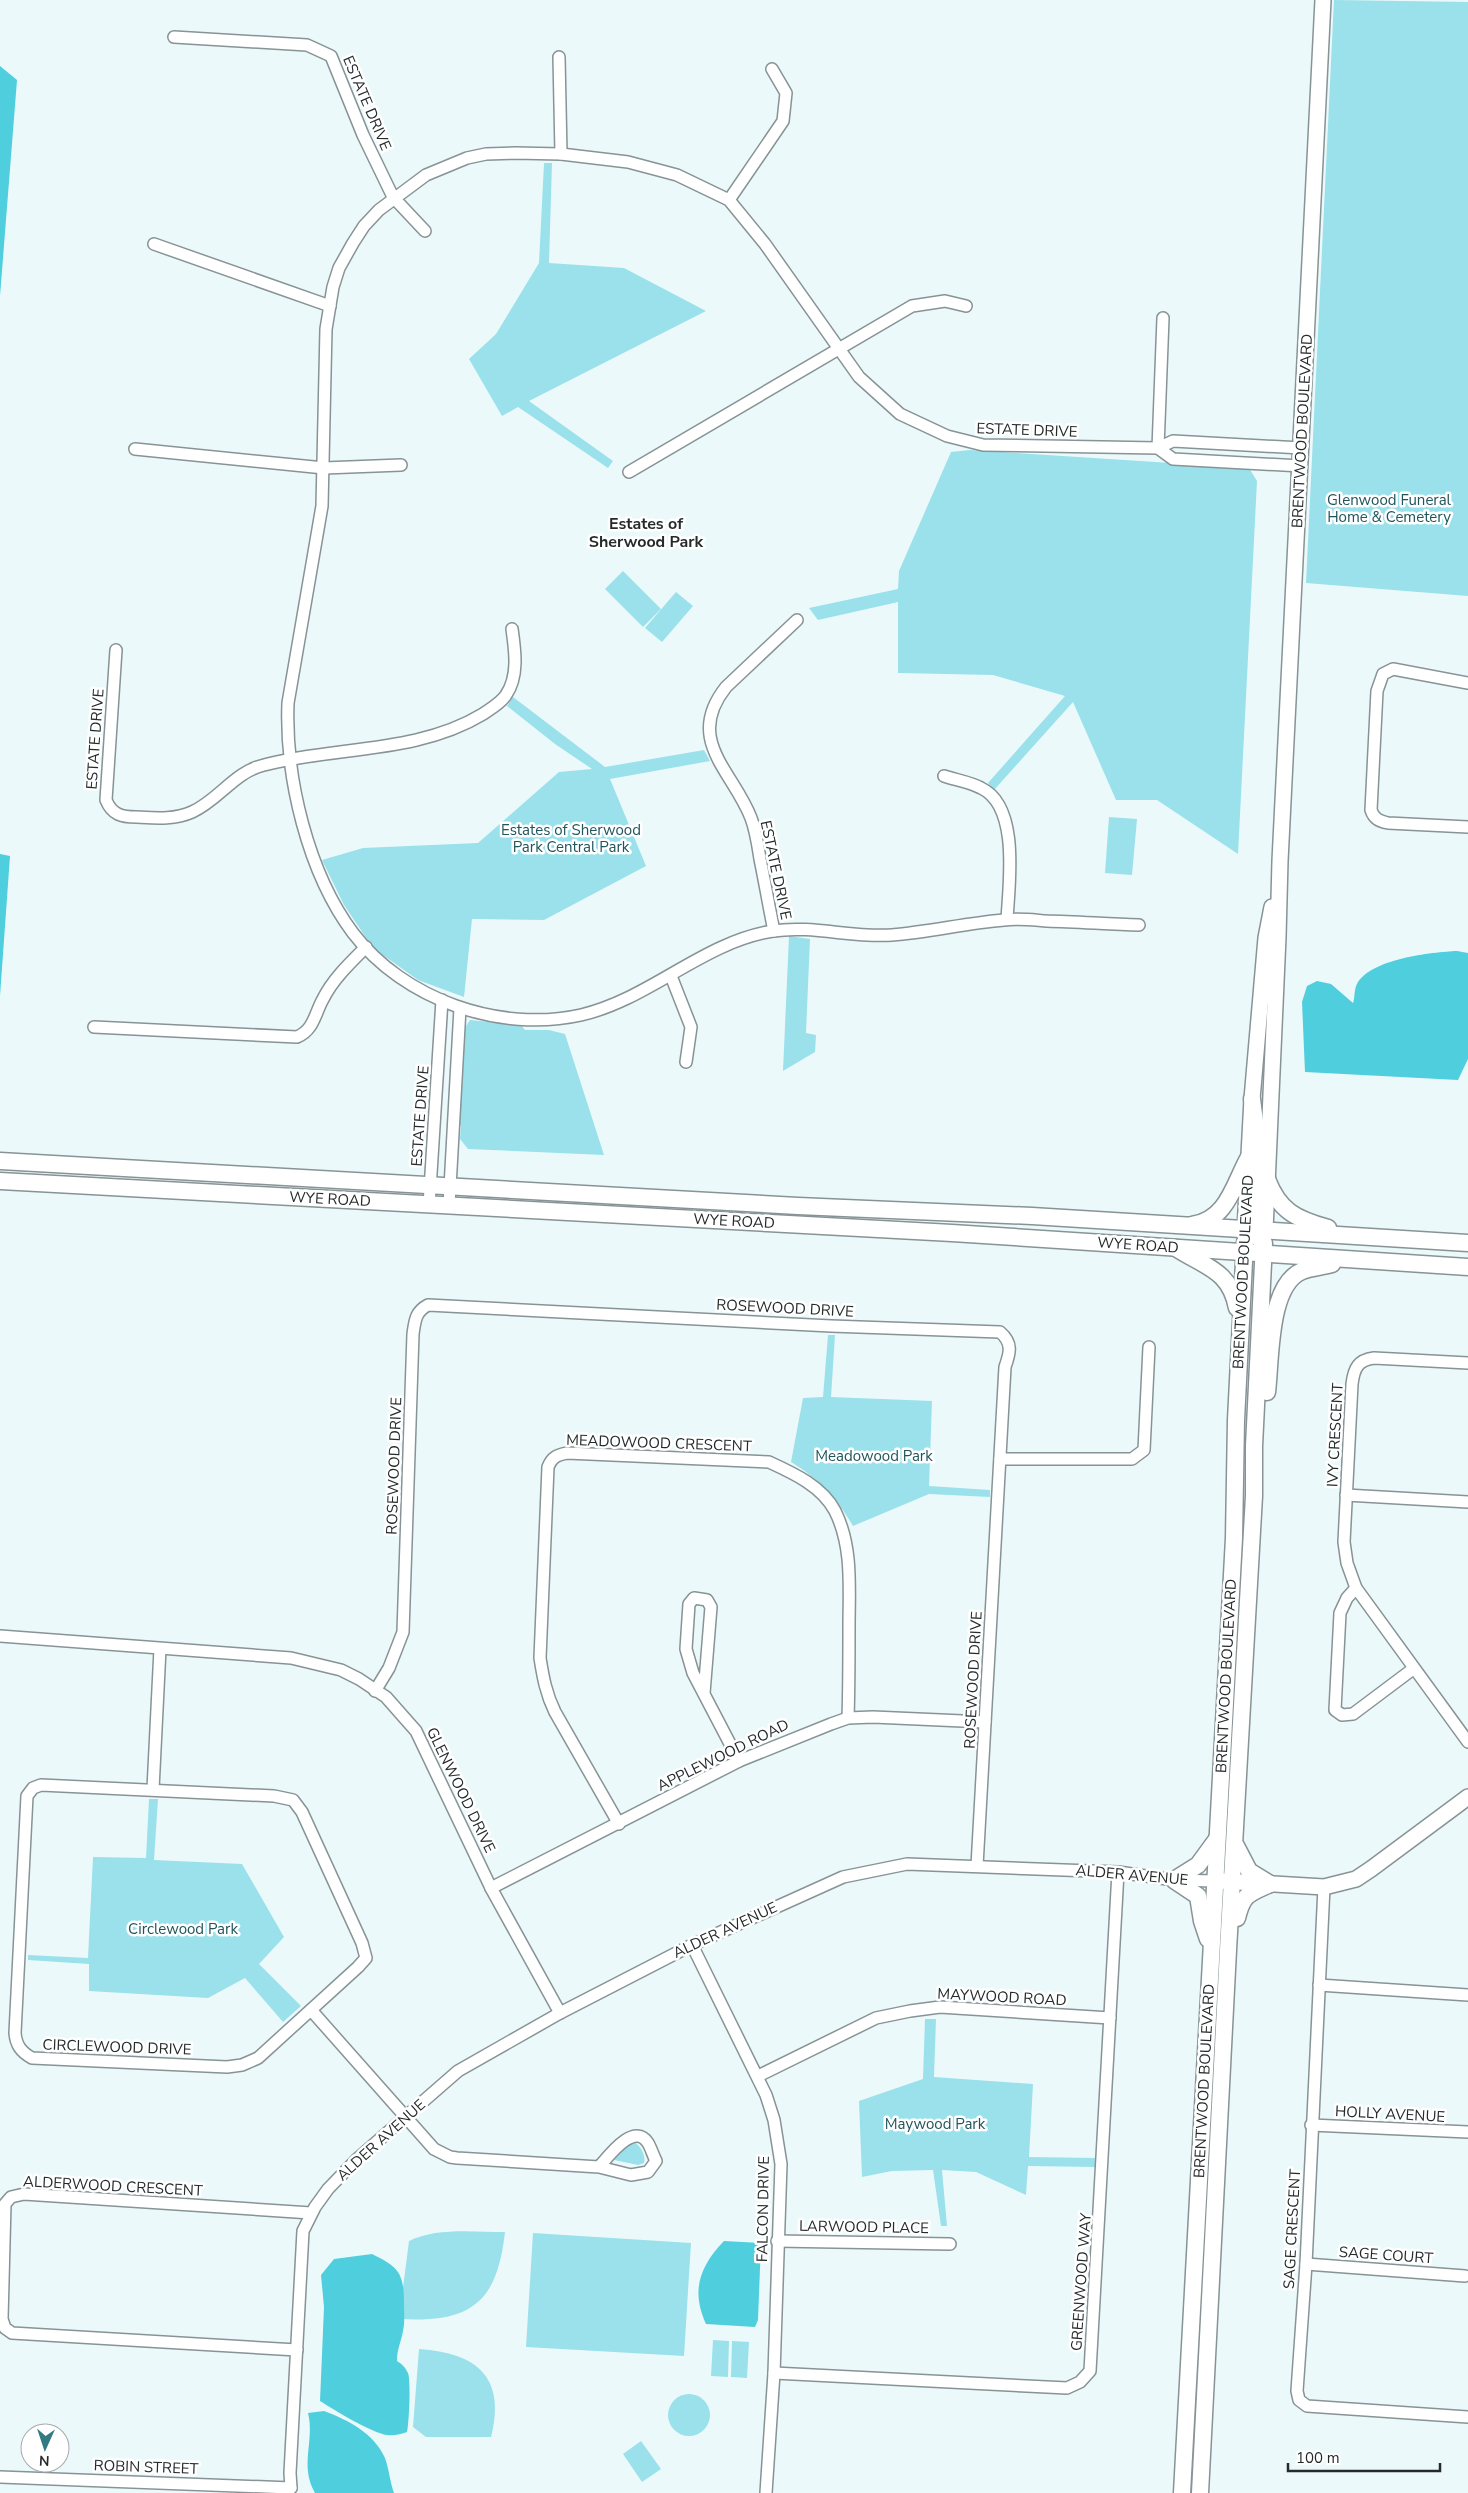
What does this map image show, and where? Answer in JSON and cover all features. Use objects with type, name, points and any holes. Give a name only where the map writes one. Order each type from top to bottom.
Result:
[{"type":"main road","points":[[1252,1099],[1259,1152],[1256,1230]]},
{"type":"main road","points":[[1174,1226],[1196,1225],[1219,1212],[1231,1197],[1238,1176],[1248,1157]]},
{"type":"main road","name":"WYE ROAD","points":[[0,1160],[430,1185],[1032,1216],[1468,1243]]},
{"type":"main road","points":[[1267,1179],[1277,1199],[1294,1217],[1349,1236]]},
{"type":"main road","name":"WYE ROAD","points":[[0,1181],[1174,1247],[1468,1267]]},
{"type":"main road","name":"BRENTWOOD BOULEVARD","points":[[1182,2493],[1234,1538],[1240,1328],[1245,1252],[1256,1230]]},
{"type":"main road","name":"BRENTWOOD BOULEVARD","points":[[1200,2493],[1215,2160],[1234,1882],[1254,1496],[1254,1446],[1264,1254],[1256,1230]]},
{"type":"main road","points":[[1174,1247],[1218,1273],[1228,1282],[1233,1291],[1240,1328]]},
{"type":"main road","points":[[1254,1496],[1273,1323],[1281,1292],[1290,1279],[1302,1271],[1347,1260]]},
{"type":"main road","points":[[1211,1948],[1202,1920],[1198,1896],[1174,1880],[1198,1865],[1217,1839]]},
{"type":"main road","points":[[1235,1844],[1249,1871],[1270,1884]]},
{"type":"main road","points":[[1230,1947],[1240,1902],[1246,1894],[1270,1884]]},
{"type":"street","name":"BRENTWOOD BOULEVARD","points":[[1256,1230],[1267,1179],[1280,861],[1323,0]]},
{"type":"street","name":"ESTATE DRIVE","points":[[174,37],[307,45],[331,56],[363,135],[393,197],[425,231]]},
{"type":"street","points":[[559,57],[561,154]]},
{"type":"street","points":[[730,200],[782,122],[786,93],[772,69]]},
{"type":"street","name":"ESTATE DRIVE","points":[[1139,925],[1007,919],[890,935],[774,931],[724,946],[635,995],[604,1008],[563,1018],[520,1019],[460,1008],[408,982],[366,947],[345,920],[319,872],[304,826],[287,736],[288,703],[322,506],[326,329],[339,268],[364,226],[393,197],[426,175],[467,158],[486,154],[561,154],[652,167],[677,175],[730,200],[748,226],[765,244],[859,377],[900,414],[947,436],[983,445],[1158,448],[1173,441],[1301,448]]},
{"type":"street","points":[[154,244],[330,306]]},
{"type":"street","points":[[629,472],[841,350],[912,306],[945,301],[966,306]]},
{"type":"street","points":[[1158,448],[1164,318]]},
{"type":"street","name":"ESTATE DRIVE","points":[[1158,448],[1173,459],[1300,466]]},
{"type":"street","points":[[135,449],[324,468],[401,465]]},
{"type":"street","name":"ESTATE DRIVE","points":[[774,931],[751,818],[715,756],[709,738],[716,699],[796,620]]},
{"type":"street","name":"ESTATE DRIVE","points":[[116,650],[106,800],[109,808],[116,814],[124,817],[151,818],[180,816],[193,812],[247,771],[291,758],[415,741],[466,724],[490,710],[506,697],[511,685],[516,658],[512,629]]},
{"type":"street","points":[[1468,683],[1393,669],[1383,674],[1377,692],[1371,810],[1373,816],[1378,820],[1388,823],[1468,827]]},
{"type":"street","points":[[944,776],[982,788],[1002,807],[1010,852],[1007,919]]},
{"type":"street","name":"BRENTWOOD BOULEVARD","points":[[1256,1230],[1248,1157],[1266,938],[1280,861]]},
{"type":"street","points":[[94,1027],[297,1037],[304,1034],[313,1023],[331,984],[366,947]]},
{"type":"street","points":[[671,976],[691,1027],[686,1062]]},
{"type":"street","name":"ESTATE DRIVE","points":[[429,1204],[442,1000]]},
{"type":"street","points":[[449,1205],[460,1008]]},
{"type":"street","name":"ROSEWOOD DRIVE","points":[[375,1690],[389,1668],[403,1632],[413,1334],[415,1318],[419,1309],[428,1305],[831,1326],[1000,1332],[1009,1342],[1011,1351],[1005,1367],[977,1866]]},
{"type":"street","points":[[1000,1459],[1132,1459],[1144,1450],[1149,1347]]},
{"type":"street","name":"IVY CRESCENT","points":[[1468,1363],[1374,1358],[1362,1360],[1358,1364],[1352,1384],[1345,1552],[1350,1574],[1356,1588],[1413,1669],[1468,1742]]},
{"type":"street","name":"MEADOWOOD CRESCENT","points":[[619,1824],[555,1712],[547,1696],[542,1677],[540,1658],[548,1467],[551,1459],[558,1455],[567,1453],[769,1462],[812,1485],[834,1510],[846,1541],[849,1570],[848,1718]]},
{"type":"street","points":[[1346,1495],[1468,1502]]},
{"type":"street","points":[[1356,1588],[1347,1598],[1340,1613],[1335,1710],[1342,1715],[1353,1714],[1413,1669]]},
{"type":"street","points":[[704,1693],[712,1607],[708,1600],[694,1598],[689,1604],[686,1649],[693,1673],[739,1761]]},
{"type":"street","name":"GLENWOOD DRIVE","points":[[0,1636],[313,1661],[341,1670],[386,1697],[416,1732],[492,1888],[560,2013]]},
{"type":"street","points":[[153,1790],[160,1650]]},
{"type":"street","name":"APPLEWOOD ROAD","points":[[492,1888],[739,1761],[794,1737],[848,1718],[985,1722]]},
{"type":"street","name":"CIRCLEWOOD DRIVE","points":[[41,1785],[153,1790],[274,1796],[293,1800],[302,1812],[362,1943],[366,1958],[258,2058],[242,2065],[227,2067],[32,2058],[24,2054],[16,2043],[27,1796],[33,1788],[41,1785]]},
{"type":"street","name":"ALDER AVENUE","points":[[293,2491],[290,2473],[303,2231],[328,2189],[356,2160],[458,2072],[560,2013],[692,1945],[843,1877],[907,1864],[1118,1872],[1174,1880],[1324,1887],[1341,1884],[1363,1874],[1468,1797]]},
{"type":"street","name":"GREENWOOD WAY","points":[[774,2373],[1067,2388],[1080,2382],[1090,2371],[1118,1872]]},
{"type":"street","name":"SAGE CRESCENT","points":[[1324,1887],[1311,2125],[1306,2264],[1297,2391],[1299,2400],[1307,2406],[1468,2417]]},
{"type":"street","name":"FALCON DRIVE","points":[[692,1945],[758,2076],[774,2120],[782,2164],[777,2241],[774,2373],[766,2493]]},
{"type":"street","points":[[1319,1985],[1468,1995]]},
{"type":"street","name":"MAYWOOD ROAD","points":[[758,2076],[876,2018],[910,2011],[940,2007],[1110,2018]]},
{"type":"street","points":[[311,2010],[434,2149],[450,2157],[599,2167],[631,2175],[648,2172],[656,2161],[648,2143],[644,2138],[636,2136],[623,2140],[599,2167]]},
{"type":"street","name":"HOLLY AVENUE","points":[[1311,2125],[1468,2132]]},
{"type":"street","name":"ALDERWOOD CRESCENT","points":[[297,2350],[12,2334],[5,2328],[2,2318],[5,2204],[11,2197],[24,2194],[312,2213]]},
{"type":"street","name":"LARWOOD PLACE","points":[[777,2241],[950,2244]]},
{"type":"street","name":"SAGE COURT","points":[[1306,2264],[1465,2276]]},
{"type":"street","name":"ROBIN STREET","points":[[0,2477],[133,2481],[293,2491]]},
{"type":"street","points":[[132,2493],[133,2481]]},
{"type":"green space","name":"Glenwood Funeral Home & Cemetery","points":[[1334,0],[1468,2],[1468,596],[1306,583]]},
{"type":"green space","points":[[544,163],[552,163],[549,263],[624,268],[706,311],[529,401],[613,461],[608,468],[518,407],[502,416],[469,359],[496,334],[539,263]]},
{"type":"green space","points":[[970,450],[1249,468],[1257,481],[1238,854],[1157,800],[1116,800],[1073,702],[994,790],[988,783],[1065,696],[993,675],[898,673],[898,602],[818,620],[809,608],[898,589],[899,571],[951,452]]},
{"type":"green space","points":[[623,571],[661,609],[643,627],[605,589]]},
{"type":"green space","points":[[676,592],[693,606],[662,642],[645,628]]},
{"type":"green space","name":"Estates of Sherwood Park Central Park","points":[[513,697],[605,767],[704,750],[710,761],[610,779],[646,866],[544,920],[472,919],[464,997],[418,980],[373,948],[344,905],[322,860],[363,848],[478,843],[559,772],[592,769],[555,744],[507,706]]},
{"type":"green space","points":[[1109,817],[1137,819],[1132,875],[1105,873]]},
{"type":"green space","points":[[789,936],[810,939],[806,1033],[816,1035],[815,1052],[783,1071]]},
{"type":"green space","points":[[470,1020],[521,1025],[525,1030],[549,1030],[565,1034],[604,1155],[468,1149],[460,1139],[461,1126],[458,1123],[462,1032]]},
{"type":"green space","name":"Meadowood Park","points":[[828,1335],[835,1335],[831,1397],[932,1401],[929,1486],[990,1490],[990,1497],[929,1494],[853,1526],[841,1507],[819,1482],[791,1462],[803,1398],[823,1397]]},
{"type":"green space","name":"Circlewood Park","points":[[149,1799],[158,1799],[154,1860],[242,1864],[284,1937],[259,1964],[301,2006],[283,2022],[245,1978],[208,1998],[89,1991],[89,1964],[28,1960],[28,1955],[88,1958],[93,1857],[146,1858]]},
{"type":"green space","name":"Maywood Park","points":[[925,2019],[936,2019],[934,2077],[1033,2084],[1029,2157],[1097,2158],[1096,2167],[1028,2166],[1026,2195],[976,2172],[942,2170],[947,2226],[941,2226],[933,2170],[892,2171],[862,2177],[859,2101],[923,2079]]},
{"type":"green space","points":[[634,2142],[642,2151],[644,2163],[638,2165],[614,2160],[629,2143]]},
{"type":"green space","points":[[443,2232],[505,2232],[501,2257],[495,2277],[487,2292],[476,2304],[462,2312],[444,2317],[399,2319],[409,2241]]},
{"type":"green space","points":[[533,2233],[691,2243],[684,2356],[526,2347]]},
{"type":"green space","points":[[713,2340],[729,2341],[728,2377],[711,2376]]},
{"type":"green space","points":[[732,2341],[749,2342],[747,2378],[731,2377]]},
{"type":"green space","points":[[419,2349],[439,2351],[457,2356],[471,2363],[482,2372],[490,2384],[494,2398],[495,2416],[491,2437],[426,2437],[413,2427]]},
{"type":"green space","points":[[689,2394],[704,2400],[710,2415],[704,2430],[689,2436],[674,2430],[668,2415],[674,2400]]},
{"type":"green space","points":[[641,2441],[661,2469],[642,2482],[623,2454]]},
{"type":"shaded area","points":[[0,66],[17,80],[0,296]]},
{"type":"shaded area","points":[[0,854],[10,856],[0,996]]},
{"type":"shaded area","points":[[1457,951],[1468,953],[1468,1059],[1458,1080],[1305,1072],[1302,1002],[1307,986],[1317,981],[1331,984],[1353,1003],[1357,984],[1364,975],[1375,968],[1418,955]]},
{"type":"shaded area","points":[[724,2241],[761,2243],[758,2320],[755,2327],[706,2324],[701,2312],[699,2290],[703,2270]]},
{"type":"shaded area","points":[[372,2254],[394,2267],[403,2285],[404,2324],[397,2361],[408,2373],[409,2412],[407,2432],[395,2435],[387,2435],[372,2430],[320,2401],[324,2307],[321,2275],[334,2259]]},
{"type":"shaded area","points":[[324,2411],[351,2423],[374,2441],[385,2458],[394,2493],[315,2493],[308,2473],[310,2423],[308,2413]]},
{"type":"district","name":"Estates of Sherwood Park","points":[[646,533]]}]
